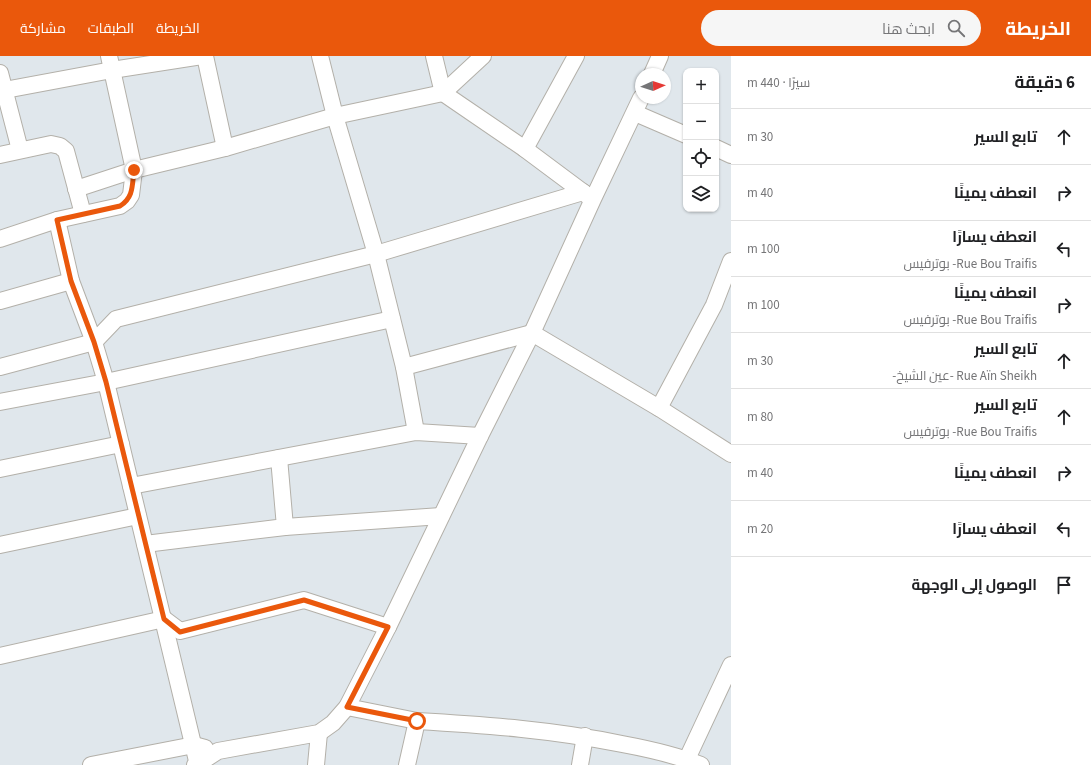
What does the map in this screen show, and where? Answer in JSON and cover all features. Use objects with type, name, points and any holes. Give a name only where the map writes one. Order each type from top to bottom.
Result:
[{"type":"street","points":[[2,91],[110,63],[202,56]]},
{"type":"street","points":[[205,56],[225,148]]},
{"type":"street","points":[[320,56],[335,116],[376,254],[404,367],[416,432]]},
{"type":"street","points":[[434,56],[443,93],[525,149],[588,196]]},
{"type":"street","points":[[76,189],[134,170],[225,148],[335,116],[443,93],[483,56]]},
{"type":"street","points":[[525,149],[576,56]]},
{"type":"street","points":[[655,68],[660,56]]},
{"type":"street","points":[[0,239],[57,220],[120,206],[127,202],[131,195],[134,170],[110,63]]},
{"type":"street","points":[[0,73],[2,91],[20,150]]},
{"type":"street","points":[[57,220],[71,281],[94,342],[106,382],[194,745],[197,765],[218,751],[318,733],[333,723],[347,707],[388,627],[480,436],[532,333],[588,196],[639,104]]},
{"type":"street","points":[[635,113],[683,134]]},
{"type":"street","points":[[0,155],[50,144],[60,146],[66,151],[83,214]]},
{"type":"street","points":[[719,149],[731,155]]},
{"type":"street","points":[[0,367],[94,342],[116,318],[376,254],[588,196]]},
{"type":"street","points":[[659,408],[714,305],[731,261]]},
{"type":"street","points":[[0,301],[71,281]]},
{"type":"street","points":[[0,402],[106,382],[392,319]]},
{"type":"street","points":[[404,367],[532,333],[659,408],[731,454]]},
{"type":"street","points":[[131,486],[416,432],[480,436]]},
{"type":"street","points":[[0,469],[121,444]]},
{"type":"street","points":[[279,458],[285,527]]},
{"type":"street","points":[[0,545],[138,516]]},
{"type":"street","points":[[145,544],[285,527],[441,516]]},
{"type":"street","points":[[164,619],[180,632],[304,600],[388,627]]},
{"type":"street","points":[[0,656],[164,619]]},
{"type":"street","points":[[347,707],[417,721],[506,727],[585,736],[642,748],[694,762],[731,665]]},
{"type":"street","points":[[407,765],[417,721]]},
{"type":"street","points":[[316,765],[318,733]]},
{"type":"street","points":[[580,765],[585,736]]},
{"type":"street","points":[[91,765],[194,745],[218,751]]},
{"type":"route","points":[[134,170],[131,195],[127,202],[120,206],[57,220],[71,281],[94,342],[106,382],[164,619],[180,632],[304,600],[388,627],[347,707],[417,721]]}]
